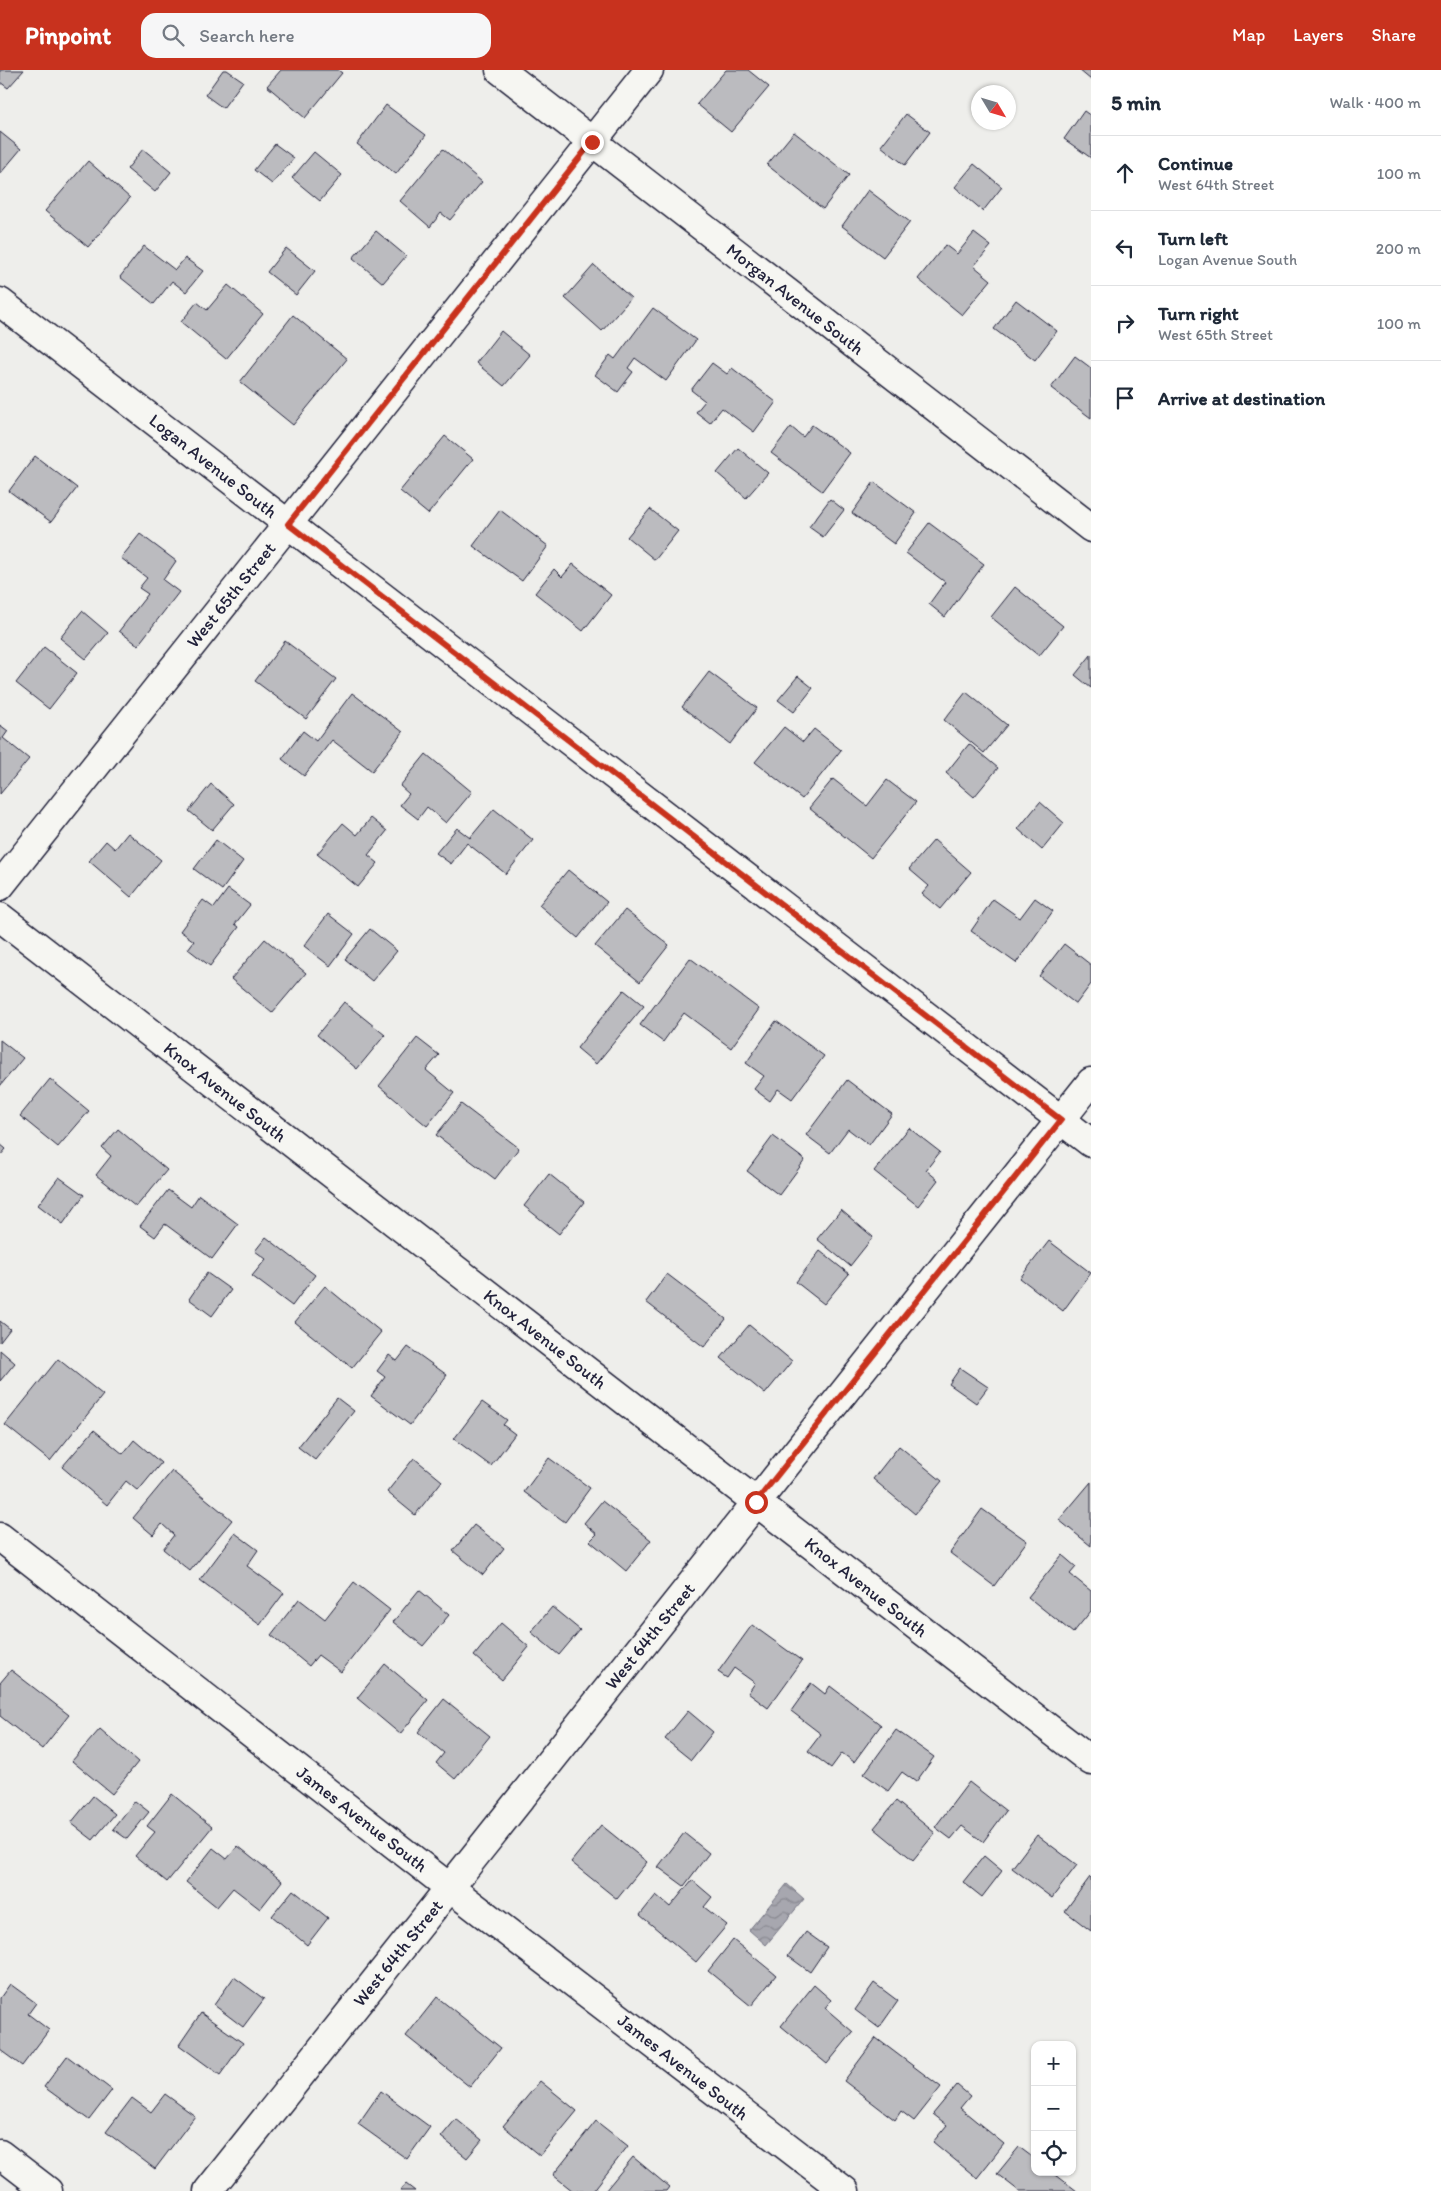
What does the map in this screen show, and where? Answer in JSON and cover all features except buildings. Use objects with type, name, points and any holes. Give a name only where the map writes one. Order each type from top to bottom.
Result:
[{"type":"street","name":"Morgan Avenue South","points":[[500,70],[1091,528]]},
{"type":"street","name":"West 65th Street","points":[[0,886],[649,70]]},
{"type":"street","name":"Logan Avenue South","points":[[0,302],[1091,1143]]},
{"type":"street","name":"Knox Avenue South","points":[[0,917],[1091,1761]]},
{"type":"street","name":"West 64th Street","points":[[208,2191],[1091,1082]]},
{"type":"street","name":"James Avenue South","points":[[0,1537],[450,1888],[845,2191]]},
{"type":"street","points":[[0,2154],[48,2191]]},
{"type":"water","points":[[787,1884],[804,1899],[766,1945],[749,1930]]},
{"type":"route","points":[[592,142],[288,524],[1061,1120],[756,1502]]}]
